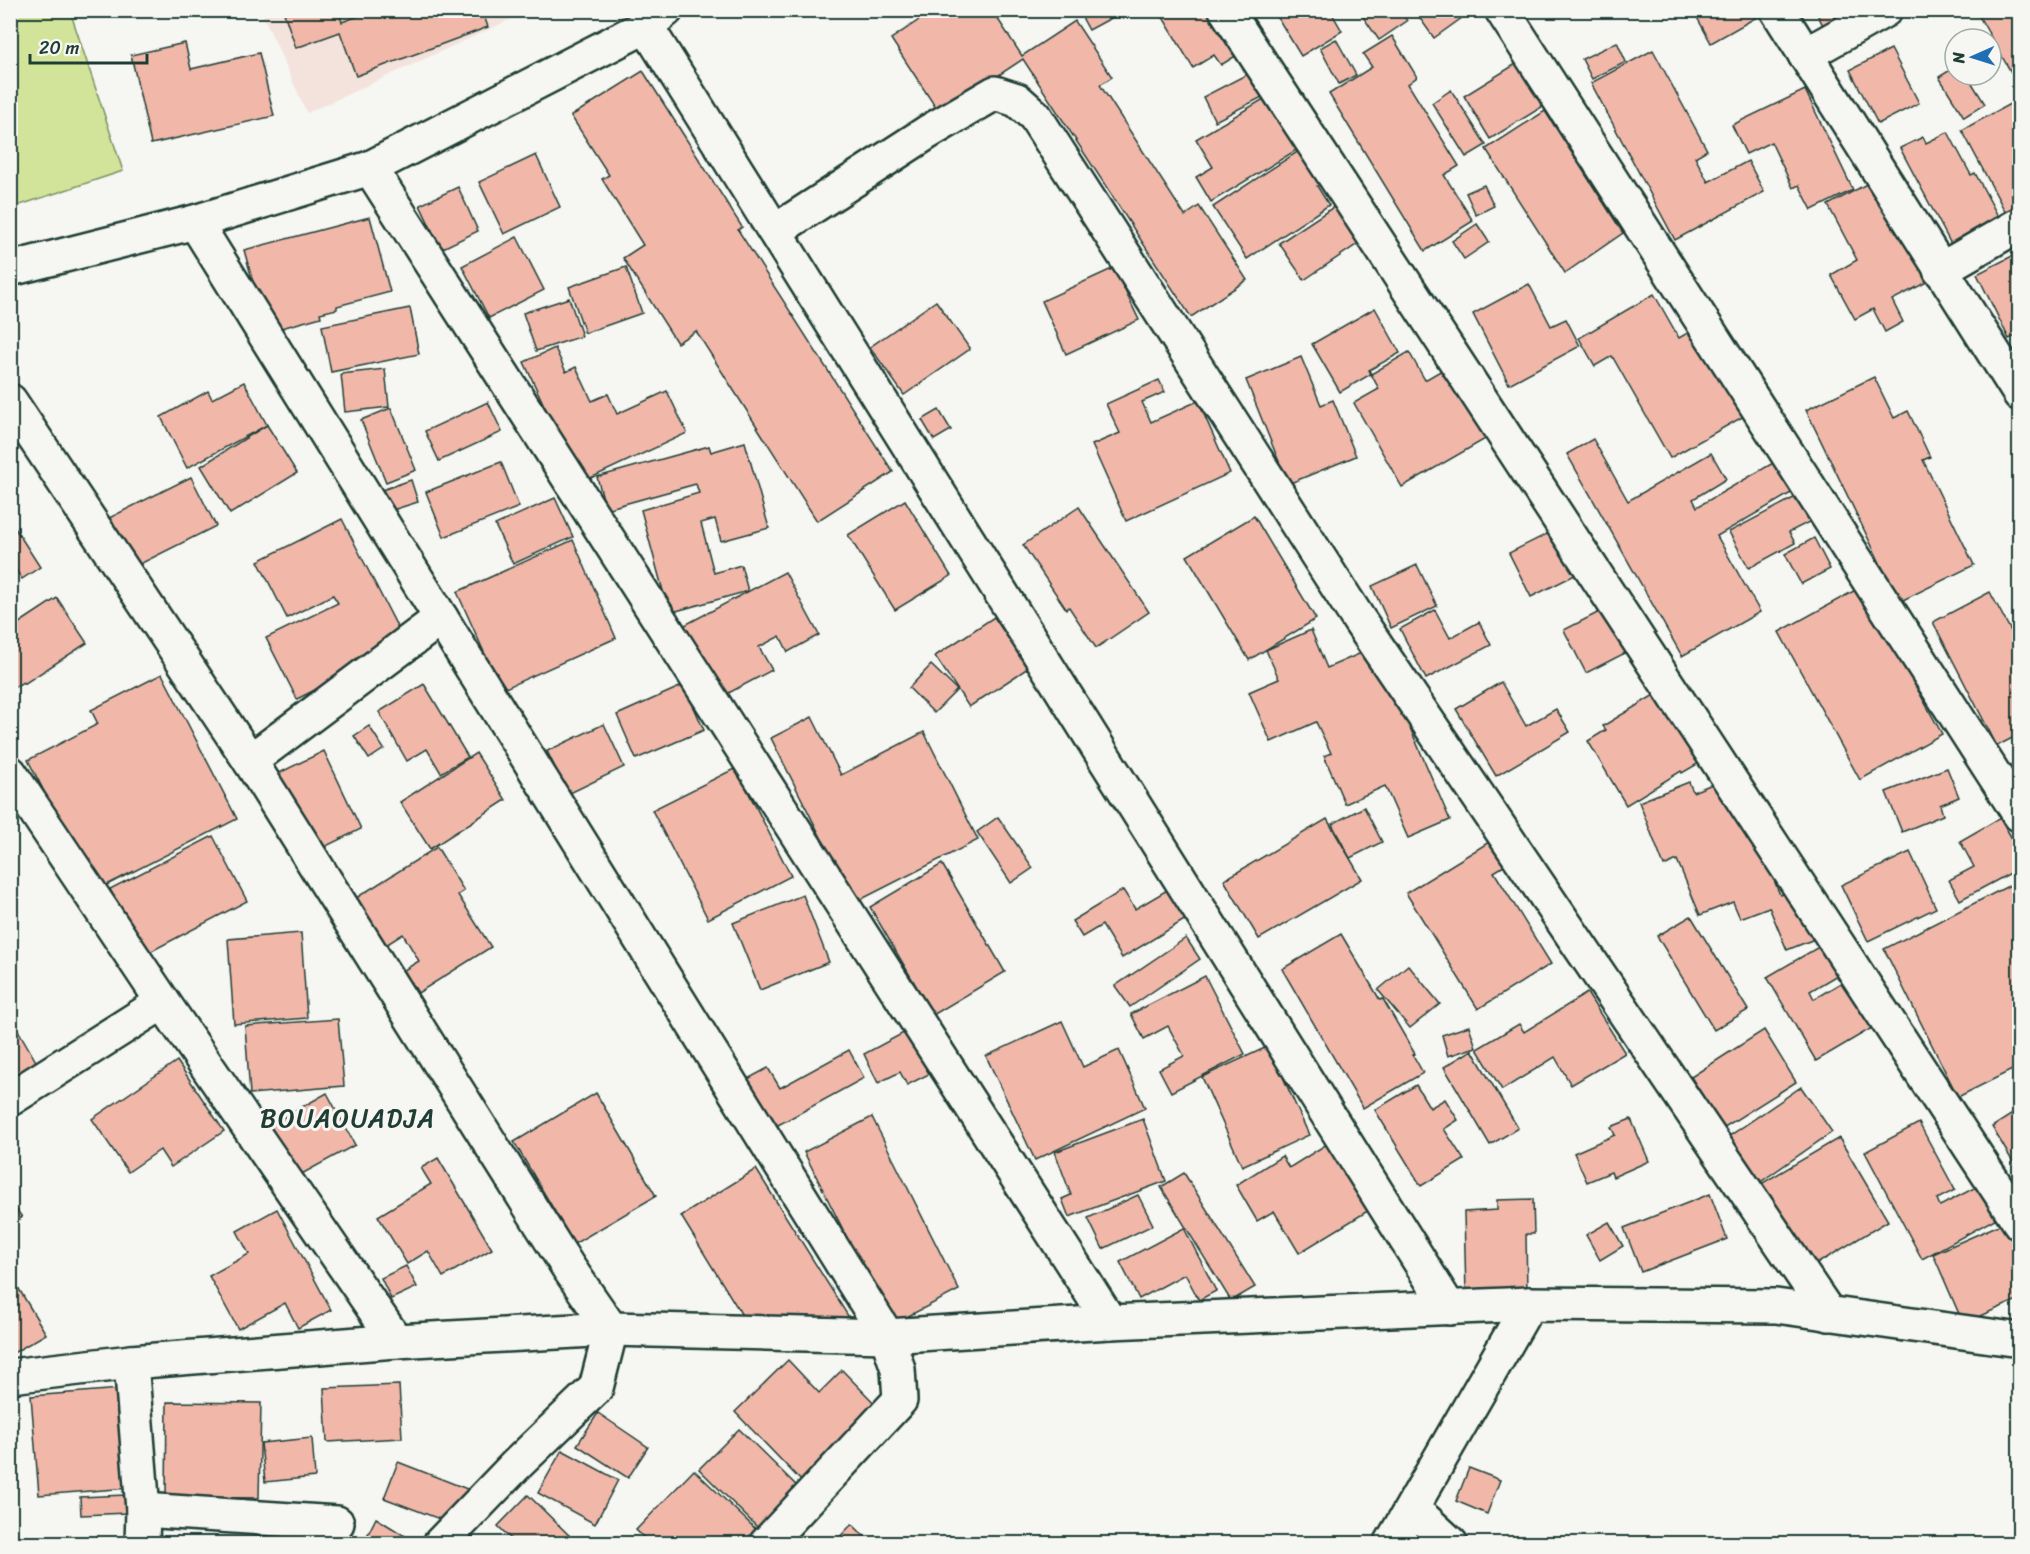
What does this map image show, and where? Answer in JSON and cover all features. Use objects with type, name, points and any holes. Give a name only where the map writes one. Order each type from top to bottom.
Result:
[{"type":"street","points":[[1226,10],[2019,1223]]},
{"type":"street","points":[[1502,10],[2019,815]]},
{"type":"street","points":[[1777,10],[2019,394]]},
{"type":"street","points":[[1805,55],[1885,10]]},
{"type":"street","points":[[10,269],[195,222],[370,168],[656,18],[775,231],[1449,1308]]},
{"type":"street","points":[[775,231],[928,132],[995,93],[1017,100],[1035,116],[1359,620],[1829,1314]]},
{"type":"street","points":[[370,168],[1110,1322]]},
{"type":"street","points":[[195,222],[887,1336],[898,1369],[900,1400],[766,1544]]},
{"type":"street","points":[[1940,270],[2019,224]]},
{"type":"street","points":[[10,401],[250,761],[568,1267],[611,1329],[596,1388],[515,1466],[440,1544]]},
{"type":"street","points":[[250,761],[441,618]]},
{"type":"street","points":[[10,773],[163,1002],[396,1341]]},
{"type":"street","points":[[10,1099],[163,1002]]},
{"type":"street","points":[[1391,1544],[1529,1304]]},
{"type":"street","points":[[10,1376],[131,1362],[396,1341],[611,1329],[887,1336],[1110,1322],[1529,1304],[1776,1306],[2019,1340]]},
{"type":"street","points":[[131,1362],[143,1510],[142,1544]]},
{"type":"street","points":[[143,1510],[337,1523]]},
{"type":"street","points":[[1425,1520],[1451,1544]]},
{"type":"shaded area","points":[[261,11],[529,11],[307,113]]},
{"type":"green space","points":[[10,11],[70,11],[123,171],[11,208]]},
{"type":"building","points":[[283,10],[338,10],[342,22],[375,10],[482,10],[488,27],[356,76],[340,32],[296,48]]},
{"type":"building","points":[[934,10],[992,10],[1022,56],[1075,21],[1112,77],[1100,85],[1185,216],[1199,206],[1247,280],[1191,317],[1023,59],[940,114],[891,39]]},
{"type":"building","points":[[1078,10],[1126,10],[1089,30]]},
{"type":"building","points":[[1167,10],[1224,10],[1247,49],[1221,65],[1214,55],[1193,68],[1161,14]]},
{"type":"building","points":[[1273,10],[1330,10],[1342,31],[1301,56]]},
{"type":"building","points":[[1366,10],[1400,10],[1407,21],[1379,40],[1361,14]]},
{"type":"building","points":[[1414,10],[1473,10],[1434,38]]},
{"type":"building","points":[[1693,10],[1754,10],[1757,17],[1711,43]]},
{"type":"building","points":[[1815,10],[1863,10],[1826,31]]},
{"type":"building","points":[[2020,10],[2020,88],[2003,58],[2003,27],[1985,27],[1976,11]]},
{"type":"building","points":[[1392,36],[1417,77],[1408,84],[1459,166],[1444,175],[1473,221],[1425,251],[1329,94],[1372,67],[1363,54]]},
{"type":"building","points":[[1336,39],[1356,75],[1339,84],[1320,48]]},
{"type":"building","points":[[1617,42],[1626,62],[1592,79],[1582,59]]},
{"type":"building","points":[[185,43],[191,69],[259,53],[274,116],[151,144],[131,55]]},
{"type":"building","points":[[1891,49],[1919,103],[1878,124],[1850,70]]},
{"type":"building","points":[[1653,50],[1707,150],[1695,157],[1708,182],[1748,161],[1764,192],[1675,240],[1591,83]]},
{"type":"building","points":[[1519,62],[1545,105],[1490,139],[1464,96]]},
{"type":"building","points":[[1263,66],[1276,90],[1215,121],[1203,97]]},
{"type":"building","points":[[643,71],[742,227],[738,230],[893,472],[817,521],[696,331],[677,343],[623,258],[643,245],[602,179],[609,175],[571,116]]},
{"type":"building","points":[[1945,87],[1974,87],[1985,104],[1964,117]]},
{"type":"building","points":[[1451,90],[1486,145],[1466,157],[1432,103]]},
{"type":"building","points":[[1805,90],[1853,190],[1812,210],[1799,185],[1793,188],[1771,142],[1746,154],[1732,125]]},
{"type":"building","points":[[1267,97],[1298,149],[1211,202],[1196,177],[1213,167],[1196,139]]},
{"type":"building","points":[[2019,99],[2020,208],[2007,215],[1962,130]]},
{"type":"building","points":[[1545,111],[1623,233],[1565,273],[1486,149]]},
{"type":"building","points":[[1948,132],[1971,175],[1975,173],[2000,220],[1952,246],[1900,148],[1923,137],[1926,143]]},
{"type":"building","points":[[1308,145],[1329,178],[1317,186],[1329,205],[1247,259],[1213,207]]},
{"type":"building","points":[[536,155],[560,207],[504,234],[479,182]]},
{"type":"building","points":[[1872,181],[1911,255],[1915,253],[1929,281],[1892,300],[1903,322],[1885,332],[1873,309],[1855,319],[1831,275],[1857,260],[1828,205]]},
{"type":"building","points":[[1484,185],[1494,206],[1476,215],[1466,193]]},
{"type":"building","points":[[458,187],[478,231],[441,249],[420,205]]},
{"type":"building","points":[[1347,198],[1371,235],[1304,280],[1279,243]]},
{"type":"building","points":[[370,217],[390,292],[337,306],[337,309],[320,313],[321,317],[267,332],[244,250]]},
{"type":"building","points":[[1477,224],[1489,242],[1464,259],[1452,241]]},
{"type":"building","points":[[517,237],[544,290],[489,318],[462,266]]},
{"type":"building","points":[[2020,252],[2020,334],[2009,339],[1977,274]]},
{"type":"building","points":[[626,267],[642,313],[585,333],[569,287]]},
{"type":"building","points":[[1114,268],[1139,320],[1066,354],[1042,301]]},
{"type":"building","points":[[1529,284],[1551,326],[1566,319],[1580,346],[1509,384],[1473,314]]},
{"type":"building","points":[[1654,294],[1679,338],[1696,328],[1746,415],[1670,458],[1612,356],[1595,366],[1579,338]]},
{"type":"building","points":[[569,298],[582,336],[536,351],[523,313]]},
{"type":"building","points":[[936,301],[970,349],[904,395],[870,347]]},
{"type":"building","points":[[410,308],[419,354],[331,372],[322,326]]},
{"type":"building","points":[[1375,308],[1400,353],[1369,370],[1371,374],[1340,392],[1312,344]]},
{"type":"building","points":[[555,348],[566,372],[576,367],[592,401],[608,394],[617,414],[667,391],[687,433],[580,483],[524,362]]},
{"type":"building","points":[[1409,352],[1425,380],[1447,367],[1487,438],[1402,487],[1354,403],[1379,389],[1371,374]]},
{"type":"building","points":[[1301,357],[1321,405],[1333,400],[1356,456],[1288,484],[1246,380]]},
{"type":"building","points":[[385,369],[389,407],[345,412],[341,374]]},
{"type":"building","points":[[1874,377],[1894,418],[1908,411],[1930,457],[1923,460],[1974,565],[1899,602],[1806,410]]},
{"type":"building","points":[[1159,380],[1165,392],[1142,402],[1151,422],[1198,401],[1230,473],[1126,521],[1092,445],[1120,433],[1106,404]]},
{"type":"building","points":[[244,382],[267,425],[187,468],[161,417],[208,391],[212,399]]},
{"type":"building","points":[[488,402],[502,432],[439,461],[425,431]]},
{"type":"building","points":[[391,408],[416,470],[386,482],[361,420]]},
{"type":"building","points":[[939,410],[951,430],[934,440],[922,420]]},
{"type":"building","points":[[267,425],[297,473],[230,514],[201,466]]},
{"type":"building","points":[[1593,439],[1628,501],[1711,453],[1726,479],[1693,499],[1697,507],[1780,459],[1798,489],[1717,536],[1760,612],[1682,656],[1567,454]]},
{"type":"building","points":[[745,442],[769,528],[721,541],[715,519],[701,523],[714,573],[741,565],[748,591],[669,613],[641,510],[699,493],[696,484],[606,509],[597,477],[709,446],[711,452]]},
{"type":"building","points":[[501,462],[519,507],[444,537],[426,492]]},
{"type":"building","points":[[191,477],[216,526],[134,567],[109,518]]},
{"type":"building","points":[[411,480],[418,502],[386,512],[379,491]]},
{"type":"building","points":[[1805,492],[1819,517],[1789,532],[1795,543],[1749,568],[1729,532]]},
{"type":"building","points":[[555,498],[573,537],[513,564],[495,525]]},
{"type":"building","points":[[905,500],[951,576],[895,610],[848,535]]},
{"type":"building","points":[[1079,507],[1149,612],[1096,648],[1069,607],[1066,609],[1023,545]]},
{"type":"building","points":[[1254,516],[1316,619],[1249,660],[1187,556]]},
{"type":"building","points":[[342,519],[406,644],[297,699],[266,638],[338,603],[333,595],[287,618],[258,561]]},
{"type":"building","points":[[11,522],[40,567],[22,579],[10,561]]},
{"type":"building","points":[[1563,526],[1585,570],[1531,597],[1509,553]]},
{"type":"building","points":[[1814,538],[1830,569],[1801,584],[1785,554]]},
{"type":"building","points":[[573,540],[616,638],[501,690],[457,592]]},
{"type":"building","points":[[1417,565],[1437,606],[1391,628],[1372,586]]},
{"type":"building","points":[[785,572],[819,635],[788,652],[780,636],[759,647],[772,670],[721,697],[683,626]]},
{"type":"building","points":[[1861,587],[1942,734],[1860,780],[1779,632]]},
{"type":"building","points":[[1990,592],[2020,648],[2020,734],[1997,746],[1933,622]]},
{"type":"building","points":[[57,598],[87,643],[24,684],[23,682],[10,690],[10,629]]},
{"type":"building","points":[[1613,605],[1635,648],[1586,673],[1564,630]]},
{"type":"building","points":[[1435,610],[1450,638],[1479,622],[1491,645],[1426,679],[1400,629]]},
{"type":"building","points":[[994,617],[1028,668],[969,707],[935,656]]},
{"type":"building","points":[[1311,630],[1327,668],[1375,647],[1450,820],[1408,838],[1385,786],[1345,804],[1324,756],[1331,753],[1316,722],[1271,742],[1249,692],[1279,679],[1266,650]]},
{"type":"building","points":[[931,665],[957,690],[934,713],[909,688]]},
{"type":"building","points":[[162,674],[237,819],[95,891],[28,760],[98,724],[91,710]]},
{"type":"building","points":[[1501,682],[1526,726],[1556,709],[1570,732],[1496,776],[1456,709]]},
{"type":"building","points":[[424,684],[468,757],[441,773],[427,749],[407,761],[379,712]]},
{"type":"building","points":[[684,685],[704,730],[636,759],[617,715]]},
{"type":"building","points":[[1659,692],[1701,762],[1682,773],[1681,771],[1626,805],[1588,741],[1606,730],[1603,726]]},
{"type":"building","points":[[812,717],[841,775],[924,732],[978,840],[854,903],[771,738]]},
{"type":"building","points":[[604,724],[624,767],[568,794],[547,751]]},
{"type":"building","points":[[369,726],[384,749],[369,759],[354,736]]},
{"type":"building","points":[[324,751],[361,829],[312,853],[275,775]]},
{"type":"building","points":[[476,753],[506,800],[430,849],[400,802]]},
{"type":"building","points":[[736,768],[791,876],[708,919],[652,810]]},
{"type":"building","points":[[1947,768],[1959,797],[1940,805],[1943,815],[1902,832],[1886,792]]},
{"type":"building","points":[[1722,780],[1743,802],[1780,895],[1801,886],[1822,936],[1787,950],[1769,907],[1740,918],[1733,902],[1700,915],[1677,860],[1664,866],[1639,802],[1689,782],[1693,792]]},
{"type":"building","points":[[1364,807],[1382,842],[1350,858],[1332,824]]},
{"type":"building","points":[[998,817],[1033,868],[1011,883],[977,832]]},
{"type":"building","points":[[2000,818],[2020,852],[2020,868],[1960,900],[1949,880],[1974,867],[1960,841]]},
{"type":"building","points":[[1327,819],[1362,879],[1259,939],[1224,880]]},
{"type":"building","points":[[213,836],[247,901],[144,955],[110,889]]},
{"type":"building","points":[[1489,842],[1504,866],[1494,872],[1551,964],[1478,1009],[1406,893]]},
{"type":"building","points":[[437,847],[464,891],[458,895],[491,947],[418,993],[404,970],[419,961],[403,934],[386,945],[356,898]]},
{"type":"building","points":[[1910,852],[1936,908],[1868,941],[1841,885]]},
{"type":"building","points":[[942,864],[1005,972],[933,1015],[870,907]]},
{"type":"building","points":[[2020,880],[2020,1018],[2014,1021],[2020,1031],[2020,1066],[1958,1097],[1884,949]]},
{"type":"building","points":[[1174,886],[1191,916],[1122,958],[1102,925],[1082,937],[1072,921],[1123,890],[1135,909]]},
{"type":"building","points":[[803,895],[829,962],[760,990],[733,923]]},
{"type":"building","points":[[1691,916],[1748,1010],[1714,1030],[1657,936]]},
{"type":"building","points":[[301,933],[307,1018],[234,1024],[228,939]]},
{"type":"building","points":[[1341,934],[1380,1000],[1383,999],[1415,1054],[1413,1055],[1423,1073],[1363,1108],[1282,969]]},
{"type":"building","points":[[1186,938],[1200,959],[1130,1007],[1115,986]]},
{"type":"building","points":[[1822,945],[1839,974],[1810,991],[1814,999],[1849,978],[1877,1025],[1816,1061],[1767,977]]},
{"type":"building","points":[[1408,965],[1440,1004],[1410,1028],[1378,990]]},
{"type":"building","points":[[1205,976],[1245,1054],[1171,1092],[1159,1069],[1184,1056],[1168,1026],[1144,1039],[1131,1014]]},
{"type":"building","points":[[1587,993],[1625,1053],[1571,1085],[1555,1057],[1502,1090],[1477,1049],[1519,1024],[1524,1032]]},
{"type":"building","points":[[10,1016],[38,1065],[10,1081]]},
{"type":"building","points":[[338,1019],[344,1086],[250,1094],[245,1026]]},
{"type":"building","points":[[1062,1021],[1083,1067],[1119,1050],[1145,1108],[1035,1160],[986,1056]]},
{"type":"building","points":[[1469,1026],[1476,1047],[1448,1056],[1442,1035]]},
{"type":"building","points":[[909,1030],[931,1073],[907,1085],[900,1072],[878,1083],[864,1054]]},
{"type":"building","points":[[1764,1030],[1796,1082],[1723,1128],[1691,1077]]},
{"type":"building","points":[[1269,1046],[1309,1135],[1242,1166],[1202,1077]]},
{"type":"building","points":[[849,1050],[864,1078],[769,1130],[742,1082],[768,1068],[780,1088]]},
{"type":"building","points":[[1472,1050],[1518,1128],[1490,1145],[1444,1067]]},
{"type":"building","points":[[177,1061],[224,1131],[171,1167],[160,1150],[128,1172],[92,1119]]},
{"type":"building","points":[[1416,1085],[1430,1108],[1445,1099],[1458,1120],[1444,1129],[1464,1160],[1421,1186],[1375,1110]]},
{"type":"building","points":[[1801,1087],[1832,1132],[1759,1183],[1728,1137]]},
{"type":"building","points":[[327,1093],[355,1145],[298,1176],[270,1125]]},
{"type":"building","points":[[596,1093],[656,1196],[574,1244],[514,1142]]},
{"type":"building","points":[[2020,1109],[2020,1167],[2017,1169],[1992,1127]]},
{"type":"building","points":[[872,1117],[959,1290],[891,1325],[804,1152]]},
{"type":"building","points":[[1143,1119],[1166,1181],[1069,1217],[1062,1199],[1071,1195],[1055,1152]]},
{"type":"building","points":[[1631,1119],[1649,1161],[1613,1177],[1611,1172],[1587,1182],[1574,1153],[1615,1135],[1611,1127]]},
{"type":"building","points":[[1919,1123],[1955,1190],[1937,1199],[1940,1206],[1978,1186],[1995,1219],[1922,1259],[1865,1152]]},
{"type":"building","points":[[1839,1138],[1888,1221],[1810,1268],[1761,1184]]},
{"type":"building","points":[[1330,1142],[1371,1209],[1299,1253],[1274,1211],[1257,1221],[1236,1185],[1282,1156],[1289,1168]]},
{"type":"building","points":[[438,1158],[492,1249],[443,1277],[428,1251],[407,1264],[378,1216],[431,1184],[421,1168]]},
{"type":"building","points":[[756,1169],[850,1319],[748,1325],[681,1216]]},
{"type":"building","points":[[1184,1173],[1255,1287],[1231,1301],[1161,1187]]},
{"type":"building","points":[[1710,1194],[1727,1239],[1641,1272],[1624,1228]]},
{"type":"building","points":[[1138,1195],[1153,1225],[1103,1249],[1088,1218]]},
{"type":"building","points":[[1533,1199],[1534,1234],[1526,1234],[1527,1292],[1466,1294],[1464,1212],[1497,1210],[1497,1200]]},
{"type":"building","points":[[10,1201],[22,1217],[10,1226]]},
{"type":"building","points":[[277,1209],[331,1310],[298,1328],[285,1303],[238,1329],[209,1276],[249,1254],[237,1231]]},
{"type":"building","points":[[2008,1221],[2020,1247],[2020,1299],[1963,1323],[1933,1254]]},
{"type":"building","points":[[1609,1222],[1623,1246],[1600,1260],[1586,1235]]},
{"type":"building","points":[[1184,1228],[1216,1291],[1199,1300],[1185,1274],[1139,1299],[1120,1262]]},
{"type":"building","points":[[406,1266],[417,1287],[391,1299],[381,1278]]},
{"type":"building","points":[[10,1274],[46,1334],[10,1355]]},
{"type":"building","points":[[788,1360],[819,1393],[842,1370],[882,1411],[806,1486],[735,1412]]},
{"type":"building","points":[[399,1385],[402,1438],[327,1442],[324,1388]]},
{"type":"building","points":[[121,1389],[129,1488],[39,1495],[31,1396]]},
{"type":"building","points":[[167,1402],[261,1403],[259,1498],[166,1497]]},
{"type":"building","points":[[598,1413],[648,1447],[628,1478],[577,1445]]},
{"type":"building","points":[[739,1429],[804,1493],[763,1533],[699,1469]]},
{"type":"building","points":[[312,1438],[315,1477],[265,1482],[261,1443]]},
{"type":"building","points":[[562,1450],[618,1480],[595,1524],[538,1493]]},
{"type":"building","points":[[398,1462],[480,1494],[450,1523],[384,1498]]},
{"type":"building","points":[[1469,1468],[1500,1480],[1487,1514],[1456,1501]]},
{"type":"building","points":[[694,1470],[764,1537],[758,1544],[650,1544],[636,1530]]},
{"type":"building","points":[[126,1495],[127,1513],[81,1515],[80,1497]]},
{"type":"building","points":[[528,1495],[578,1544],[516,1544],[498,1526]]},
{"type":"building","points":[[376,1518],[418,1544],[363,1544]]},
{"type":"building","points":[[852,1524],[872,1544],[833,1544]]},
{"type":"district","name":"BOUAOUADJA","points":[[348,1118]]}]
